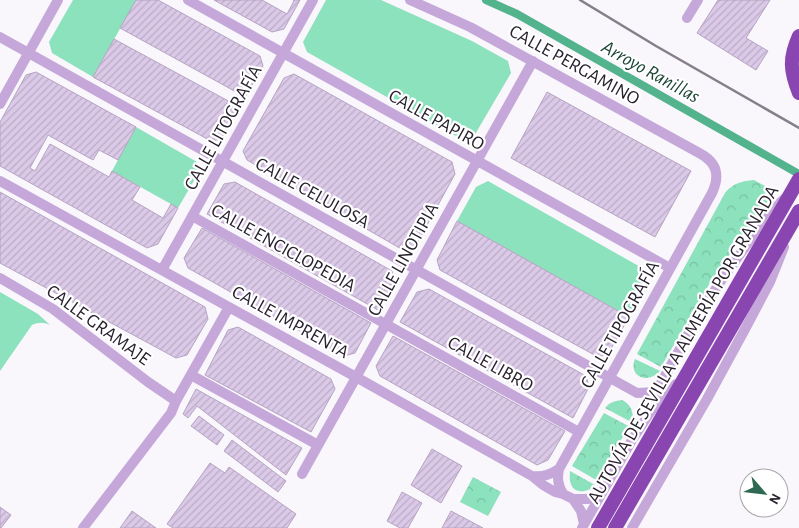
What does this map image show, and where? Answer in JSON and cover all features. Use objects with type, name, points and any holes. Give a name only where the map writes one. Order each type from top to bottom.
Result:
[{"type":"highway","points":[[797,89],[791,65],[794,48],[799,36]]},
{"type":"highway","points":[[797,89],[795,62],[799,46]]},
{"type":"highway","points":[[797,89],[799,62]]},
{"type":"highway","name":"AUTOVÍA DE SEVILLA A ALMERÍA POR GRANADA","points":[[598,528],[795,186]]},
{"type":"highway","name":"AUTOVÍA DE SEVILLA A ALMERÍA POR GRANADA","points":[[615,528],[797,215]]},
{"type":"street","points":[[0,104],[58,0]]},
{"type":"street","name":"CALLE PAPIRO","points":[[188,0],[670,268]]},
{"type":"street","name":"CALLE LITOGRAFÍA","points":[[162,270],[314,0]]},
{"type":"street","name":"CALLE PERGAMINO","points":[[410,0],[470,26],[706,156],[716,169]]},
{"type":"street","points":[[687,18],[698,0]]},
{"type":"street","name":"CALLE CELULOSA","points":[[0,37],[637,393],[656,392]]},
{"type":"street","name":"CALLE LINOTIPIA","points":[[302,474],[533,61]]},
{"type":"street","name":"CALLE TIPOGRAFÍA","points":[[559,469],[715,187],[716,169]]},
{"type":"street","name":"CALLE IMPRENTA","points":[[0,181],[356,377],[532,476],[543,485],[568,496]]},
{"type":"street","points":[[632,440],[640,420],[701,311],[773,209],[795,186]]},
{"type":"street","points":[[632,528],[707,399],[770,282],[797,215]]},
{"type":"street","name":"CALLE ENCICLOPEDIA","points":[[192,216],[386,324]]},
{"type":"street","name":"CALLE GRAMAJE","points":[[0,278],[53,309],[148,382],[176,401]]},
{"type":"street","points":[[83,528],[171,413],[229,308]]},
{"type":"street","name":"CALLE LIBRO","points":[[386,324],[579,432]]},
{"type":"street","points":[[583,526],[600,494],[651,411],[689,370]]},
{"type":"street","points":[[191,374],[318,445]]},
{"type":"street","points":[[532,476],[551,474],[559,469]]},
{"type":"street","points":[[559,469],[557,479],[560,487],[581,511],[583,526]]},
{"type":"street","points":[[568,496],[588,499],[600,494]]},
{"type":"green space","points":[[73,0],[136,0],[93,77],[52,53],[49,42]]},
{"type":"green space","points":[[326,0],[381,0],[472,41],[508,61],[511,73],[474,136],[463,140],[307,52],[303,42]]},
{"type":"green space","points":[[136,127],[197,162],[199,172],[178,208],[112,171]]},
{"type":"green space","points":[[754,180],[767,187],[771,193],[768,201],[711,281],[661,367],[637,354],[725,193],[738,183]]},
{"type":"green space","points":[[488,181],[644,269],[648,280],[629,317],[457,221],[476,187]]},
{"type":"green space","points":[[0,292],[38,314],[50,325],[37,323],[32,325],[0,371]]},
{"type":"green space","points":[[635,359],[660,371],[650,377],[640,377],[634,370]]},
{"type":"green space","points":[[622,400],[631,409],[633,423],[605,408],[613,402]]},
{"type":"green space","points":[[604,413],[630,427],[612,453],[598,481],[572,466]]},
{"type":"green space","points":[[570,471],[595,485],[586,491],[575,490],[570,482]]},
{"type":"green space","points":[[473,477],[501,492],[488,516],[460,502]]},
{"type":"building","points":[[136,0],[158,0],[260,56],[263,66],[221,139],[211,141],[93,77],[114,39],[232,103],[238,93],[120,28]]},
{"type":"building","points":[[214,0],[262,0],[287,14],[293,0],[300,0],[284,29],[272,32]]},
{"type":"building","points":[[718,0],[770,0],[746,38],[768,51],[756,70],[697,33]]},
{"type":"building","points":[[36,72],[136,127],[118,160],[99,150],[93,160],[48,135],[30,168],[35,171],[50,144],[109,177],[112,171],[140,187],[132,200],[163,218],[171,204],[178,208],[158,244],[147,248],[0,166],[0,122],[26,75]]},
{"type":"building","points":[[294,74],[452,162],[455,174],[415,247],[403,250],[247,160],[243,151],[284,78]]},
{"type":"building","points":[[547,92],[691,171],[655,237],[511,158]]},
{"type":"building","points":[[235,182],[392,271],[395,280],[378,310],[207,214],[224,184]]},
{"type":"building","points":[[0,192],[205,307],[208,319],[187,355],[176,358],[0,263]]},
{"type":"building","points":[[457,221],[629,317],[608,354],[598,357],[440,270],[437,260]]},
{"type":"building","points":[[202,228],[371,323],[355,353],[344,356],[188,268],[184,258]]},
{"type":"building","points":[[429,289],[586,376],[589,387],[573,418],[400,322],[417,292]]},
{"type":"building","points":[[238,327],[331,379],[335,389],[311,432],[205,375],[228,330]]},
{"type":"building","points":[[393,336],[565,431],[548,460],[537,465],[380,376],[376,366]]},
{"type":"building","points":[[196,389],[302,448],[286,475],[197,406],[188,418],[183,414]]},
{"type":"building","points":[[199,416],[224,435],[217,445],[191,426]]},
{"type":"building","points":[[232,440],[286,481],[278,492],[224,451]]},
{"type":"building","points":[[432,449],[462,466],[441,503],[411,485]]},
{"type":"building","points":[[210,463],[225,473],[229,467],[296,514],[287,528],[173,528],[167,524]]},
{"type":"building","points":[[402,492],[422,503],[408,528],[400,528],[387,521]]},
{"type":"building","points":[[0,507],[11,515],[1,528],[0,528]]},
{"type":"building","points":[[132,511],[156,528],[120,528]]},
{"type":"building","points":[[451,511],[483,528],[442,528]]},
{"type":"waterway","name":"Arroyo Ranillas","points":[[486,0],[517,14],[799,174]]},
{"type":"railway","points":[[580,0],[799,128]]}]
